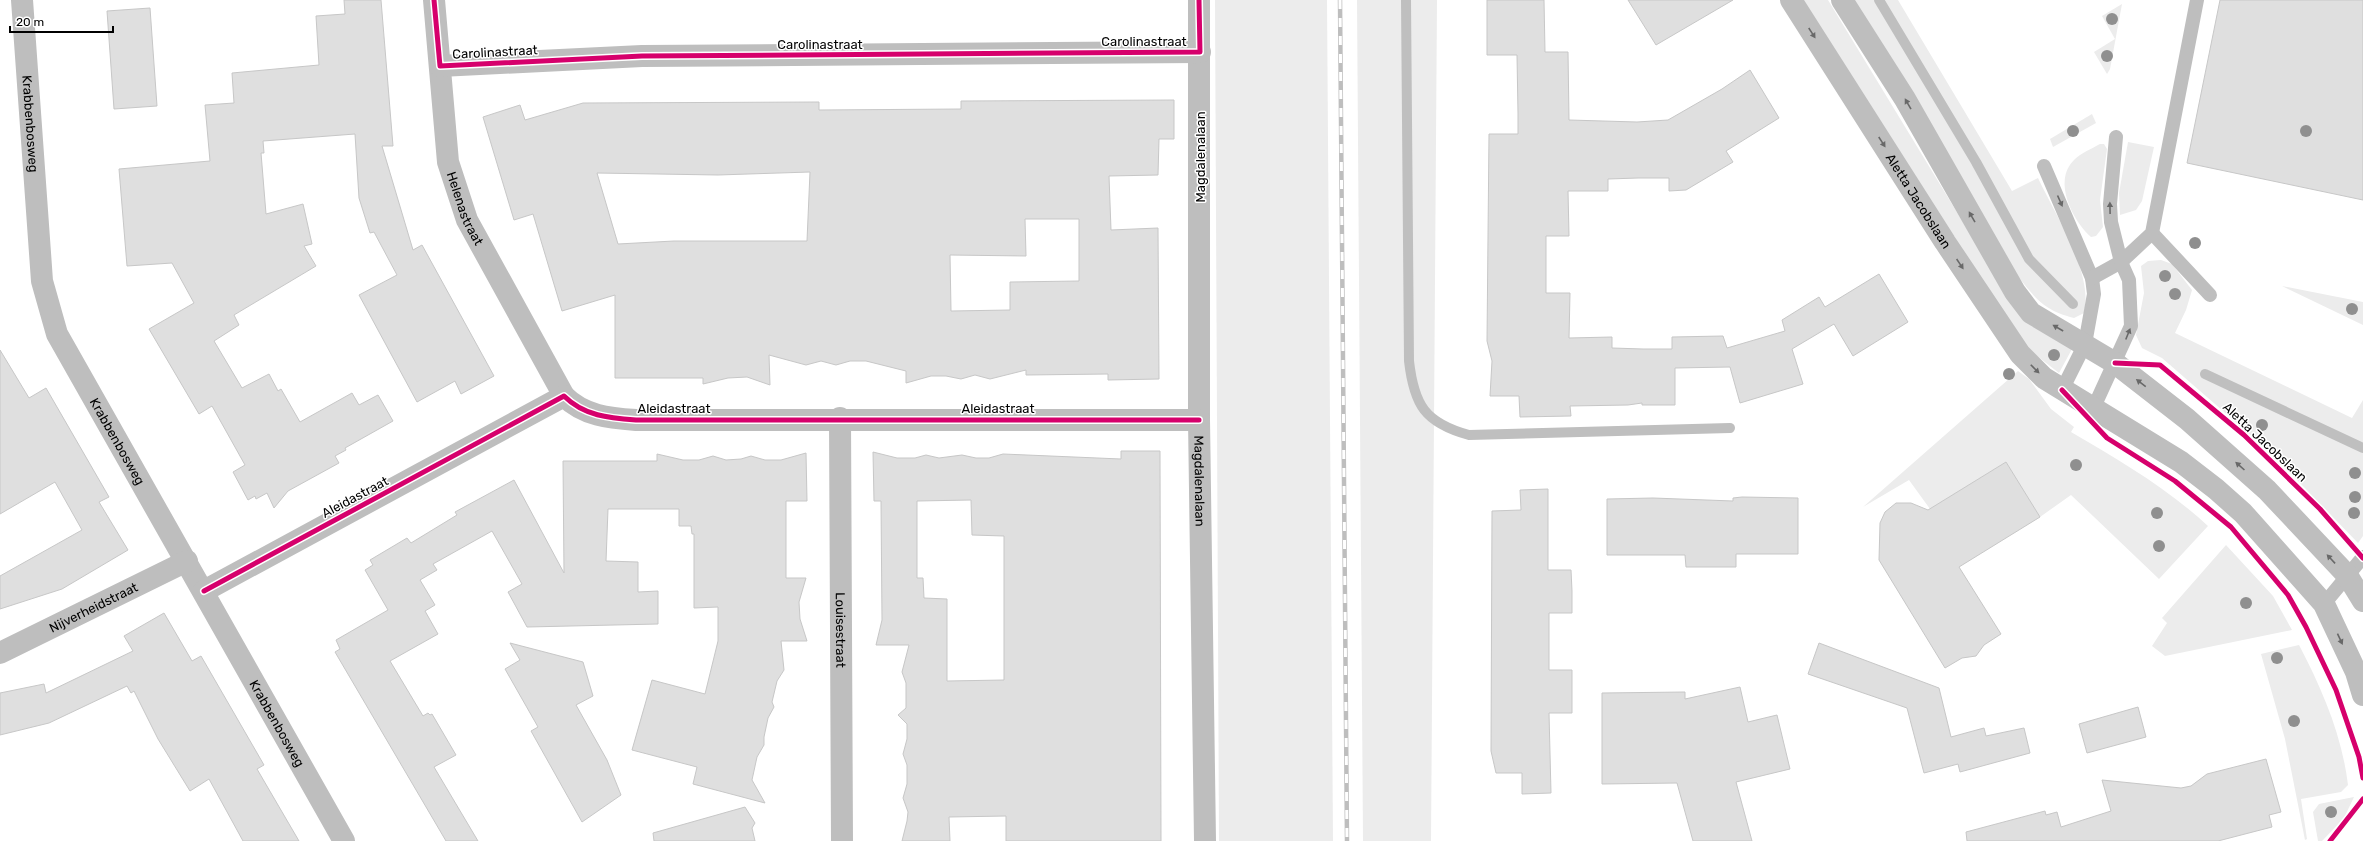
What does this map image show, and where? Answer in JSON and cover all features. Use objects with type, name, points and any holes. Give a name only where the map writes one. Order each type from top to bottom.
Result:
[{"type":"street","name":"Krabbenbosweg","points":[[22,0],[42,281],[48,307],[57,334],[204,591],[344,841]]},
{"type":"street","name":"Helenastraat","points":[[434,0],[448,162],[461,203],[467,220],[564,396]]},
{"type":"street","name":"Magdalenalaan","points":[[1199,0],[1199,420],[1205,841]]},
{"type":"street","name":"Aletta Jacobslaan","points":[[1791,0],[1945,242],[2020,354],[2044,378],[2180,462],[2216,489],[2243,513],[2324,604],[2356,672],[2363,695]]},
{"type":"street","points":[[1842,0],[1905,99],[2015,292],[2031,313],[2116,363],[2187,419],[2267,490],[2347,575],[2363,601]]},
{"type":"street","name":"Carolinastraat","points":[[440,66],[642,56],[1200,52]]},
{"type":"street","name":"Aleidastraat","points":[[204,591],[564,396],[573,406],[585,412],[610,418],[636,420],[840,418],[1199,420]]},
{"type":"street","name":"Louisestraat","points":[[840,418],[842,841]]},
{"type":"street","name":"Nijverheidstraat","points":[[0,654],[187,561]]},
{"type":"lane","points":[[2092,278],[2121,262],[2152,233],[2197,0]]},
{"type":"lane","points":[[2094,408],[2116,363],[2131,326],[2129,280],[2121,262],[2111,222],[2110,204],[2116,137]]},
{"type":"lane","points":[[2044,166],[2092,278],[2094,294],[2085,344],[2062,390]]},
{"type":"lane","points":[[2152,233],[2210,295]]},
{"type":"lane","points":[[2324,604],[2363,557]]},
{"type":"shaded area","points":[[1215,0],[1327,0],[1333,841],[1219,841]]},
{"type":"shaded area","points":[[1357,0],[1437,0],[1431,841],[1363,841]]},
{"type":"shaded area","points":[[1800,0],[1828,0],[2020,316],[2072,349],[2059,373],[2019,342]]},
{"type":"shaded area","points":[[1850,0],[1898,0],[2012,191],[2038,178],[2063,226],[2078,263],[2086,297],[2084,313],[2074,318],[2063,315],[2047,307],[2035,297],[2017,275]]},
{"type":"shaded area","points":[[2122,4],[2110,69],[2107,74],[2094,52],[2115,39],[2102,16]]},
{"type":"shaded area","points":[[2092,114],[2096,123],[2053,147],[2050,139]]},
{"type":"shaded area","points":[[2128,142],[2154,147],[2142,201],[2136,210],[2120,215],[2119,193]]},
{"type":"shaded area","points":[[2100,144],[2104,144],[2107,149],[2100,200],[2103,227],[2096,236],[2091,237],[2084,230],[2072,211],[2065,189],[2065,179],[2068,169],[2074,160],[2083,153]]},
{"type":"shaded area","points":[[2161,260],[2172,264],[2192,290],[2186,310],[2175,333],[2352,418],[2363,400],[2363,536],[2358,543],[2268,450],[2162,358],[2142,348],[2136,335],[2144,293],[2141,266],[2148,261]]},
{"type":"shaded area","points":[[2282,286],[2363,302],[2363,325]]},
{"type":"shaded area","points":[[2018,371],[2029,379],[2051,409],[2074,427],[2071,432],[2125,464],[2159,487],[2208,526],[2159,579],[2071,495],[2040,517],[2006,462],[1930,509],[1909,480],[1863,507]]},
{"type":"shaded area","points":[[2226,545],[2273,596],[2292,630],[2165,656],[2152,646],[2167,623],[2162,618]]},
{"type":"shaded area","points":[[2299,645],[2316,678],[2336,730],[2348,785],[2341,792],[2301,799],[2307,839],[2305,840],[2285,739],[2261,654]]},
{"type":"shaded area","points":[[2354,797],[2344,818],[2322,841],[2318,841],[2313,812],[2319,804]]},
{"type":"building","points":[[344,0],[381,0],[393,146],[382,146],[413,250],[422,245],[494,376],[461,394],[455,381],[417,402],[359,295],[397,275],[374,232],[370,233],[359,198],[355,134],[263,141],[264,153],[261,153],[266,214],[303,204],[312,244],[304,246],[316,266],[234,315],[239,325],[214,341],[242,388],[269,374],[278,391],[281,389],[300,422],[352,393],[359,405],[378,395],[393,421],[345,448],[346,450],[335,456],[339,463],[288,491],[274,508],[267,493],[256,499],[255,496],[248,500],[233,472],[245,465],[212,406],[199,414],[149,329],[194,303],[172,263],[127,266],[119,169],[210,161],[205,105],[234,103],[232,73],[319,65],[316,16],[345,14]]},
{"type":"building","points":[[1487,0],[1544,0],[1545,52],[1568,52],[1569,120],[1637,122],[1668,120],[1722,89],[1750,70],[1779,118],[1726,151],[1733,162],[1686,190],[1669,191],[1669,178],[1638,178],[1608,179],[1608,191],[1568,191],[1569,236],[1546,236],[1546,293],[1570,293],[1569,338],[1612,337],[1612,348],[1672,349],[1672,337],[1723,336],[1727,348],[1785,331],[1782,320],[1819,297],[1825,307],[1879,274],[1908,322],[1853,356],[1834,324],[1792,349],[1803,384],[1740,403],[1730,367],[1675,368],[1675,405],[1642,405],[1642,403],[1628,405],[1570,406],[1571,416],[1520,417],[1519,396],[1490,396],[1492,361],[1487,341],[1489,134],[1518,134],[1518,113],[1517,55],[1487,55]]},
{"type":"building","points":[[1628,0],[1733,0],[1656,45]]},
{"type":"building","points":[[2220,0],[2363,0],[2363,200],[2187,163]]},
{"type":"building","points":[[150,8],[157,106],[114,109],[107,11]]},
{"type":"building","points":[[1174,100],[1174,139],[1159,139],[1158,175],[1109,176],[1111,230],[1158,228],[1159,379],[1108,380],[1108,374],[1026,375],[1026,370],[990,379],[975,375],[961,379],[946,376],[931,376],[906,383],[906,371],[866,361],[850,361],[836,365],[821,361],[806,365],[769,355],[770,385],[747,377],[728,378],[703,384],[703,378],[615,378],[615,295],[562,311],[533,214],[514,220],[483,117],[520,105],[525,120],[583,103],[819,102],[819,110],[961,109],[961,101]],"holes":[[[810,172],[807,241],[674,241],[618,244],[597,173],[718,175]],[[1025,219],[1079,219],[1079,281],[1010,282],[1010,310],[951,311],[950,255],[1026,256]]]},
{"type":"building","points":[[0,350],[29,398],[46,388],[109,497],[99,502],[128,550],[62,589],[0,609],[0,576],[82,530],[55,482],[0,514]]},
{"type":"building","points":[[1121,451],[1160,451],[1161,841],[1006,841],[1006,816],[949,817],[950,841],[902,841],[908,812],[903,798],[907,784],[907,765],[903,754],[907,739],[907,724],[898,715],[906,708],[906,683],[902,672],[909,645],[876,645],[882,620],[881,501],[874,501],[873,452],[897,458],[915,458],[926,455],[939,458],[962,455],[976,458],[989,458],[1003,454],[1121,459]],"holes":[[[971,500],[972,535],[1004,536],[1004,680],[947,681],[947,599],[924,598],[923,578],[917,578],[917,501]]]},
{"type":"building","points":[[806,453],[807,501],[786,501],[786,578],[806,578],[799,602],[800,619],[807,641],[781,641],[784,670],[777,681],[772,702],[774,707],[768,718],[764,745],[757,757],[752,780],[765,803],[693,784],[697,767],[632,750],[652,680],[705,694],[718,641],[718,607],[694,608],[694,534],[692,534],[691,526],[679,526],[679,509],[608,509],[606,561],[638,562],[638,592],[658,591],[658,624],[527,627],[508,592],[522,584],[492,531],[433,564],[437,570],[420,580],[435,605],[425,611],[438,634],[390,661],[423,716],[428,713],[430,715],[432,714],[456,755],[434,767],[478,841],[446,841],[335,652],[340,649],[336,640],[388,610],[365,570],[373,565],[370,560],[407,538],[411,543],[457,515],[455,512],[514,480],[564,573],[563,461],[657,461],[657,454],[683,460],[699,460],[713,456],[726,460],[741,459],[751,456],[765,460],[781,460]]},
{"type":"building","points":[[2006,462],[2040,517],[1959,567],[2001,634],[1984,645],[1976,656],[1962,658],[1945,668],[1879,560],[1880,523],[1885,512],[1896,503],[1911,503],[1928,510]]},
{"type":"building","points":[[1548,489],[1548,570],[1571,570],[1572,591],[1572,613],[1549,613],[1549,670],[1572,670],[1572,713],[1549,713],[1551,793],[1522,794],[1522,773],[1496,773],[1491,751],[1492,511],[1521,510],[1520,490]]},
{"type":"building","points":[[1653,498],[1733,501],[1733,498],[1798,498],[1798,554],[1736,554],[1736,567],[1686,567],[1685,555],[1607,555],[1607,499]]},
{"type":"building","points":[[164,613],[192,661],[201,656],[264,765],[257,769],[299,841],[243,841],[209,779],[190,791],[158,739],[134,691],[131,693],[127,686],[49,723],[0,735],[0,693],[44,684],[46,693],[133,651],[124,636]]},
{"type":"building","points":[[510,643],[583,662],[593,696],[576,705],[607,760],[621,795],[582,822],[531,731],[538,727],[505,669],[520,660]]},
{"type":"building","points":[[1819,643],[1939,688],[1951,737],[1984,728],[1986,736],[2024,728],[2030,753],[1960,772],[1958,764],[1924,773],[1907,708],[1808,674]]},
{"type":"building","points":[[1740,687],[1748,722],[1777,715],[1790,769],[1736,782],[1752,841],[1693,841],[1677,783],[1602,784],[1602,693],[1685,692],[1685,699]]},
{"type":"building","points":[[2138,707],[2146,737],[2087,753],[2079,724]]},
{"type":"building","points":[[2266,759],[2281,812],[2269,815],[2272,827],[2218,841],[1967,841],[1966,832],[2045,811],[2046,815],[2057,812],[2061,827],[2111,811],[2102,780],[2181,788],[2191,786],[2207,774]]},
{"type":"building","points":[[745,807],[755,823],[752,828],[755,841],[654,841],[653,833]]},
{"type":"waterway","points":[[1406,0],[1409,361],[1414,389],[1424,410],[1442,425],[1469,435],[1730,428]]},
{"type":"waterway","points":[[1879,0],[1976,162],[2029,259],[2073,304]]},
{"type":"waterway","points":[[2205,374],[2363,448]]},
{"type":"railway","points":[[1340,0],[1347,841]]},
{"type":"cycle path","points":[[434,0],[440,66],[642,56],[1200,52],[1199,0]]},
{"type":"cycle path","points":[[2115,363],[2160,365],[2244,435],[2320,509],[2363,558]]},
{"type":"cycle path","points":[[2062,390],[2107,438],[2175,481],[2231,527],[2288,595],[2306,627],[2336,690],[2359,757],[2363,778]]},
{"type":"cycle path","points":[[204,591],[564,396],[572,403],[588,412],[607,417],[636,420],[1199,420]]},
{"type":"cycle path","points":[[2330,841],[2363,799]]}]
